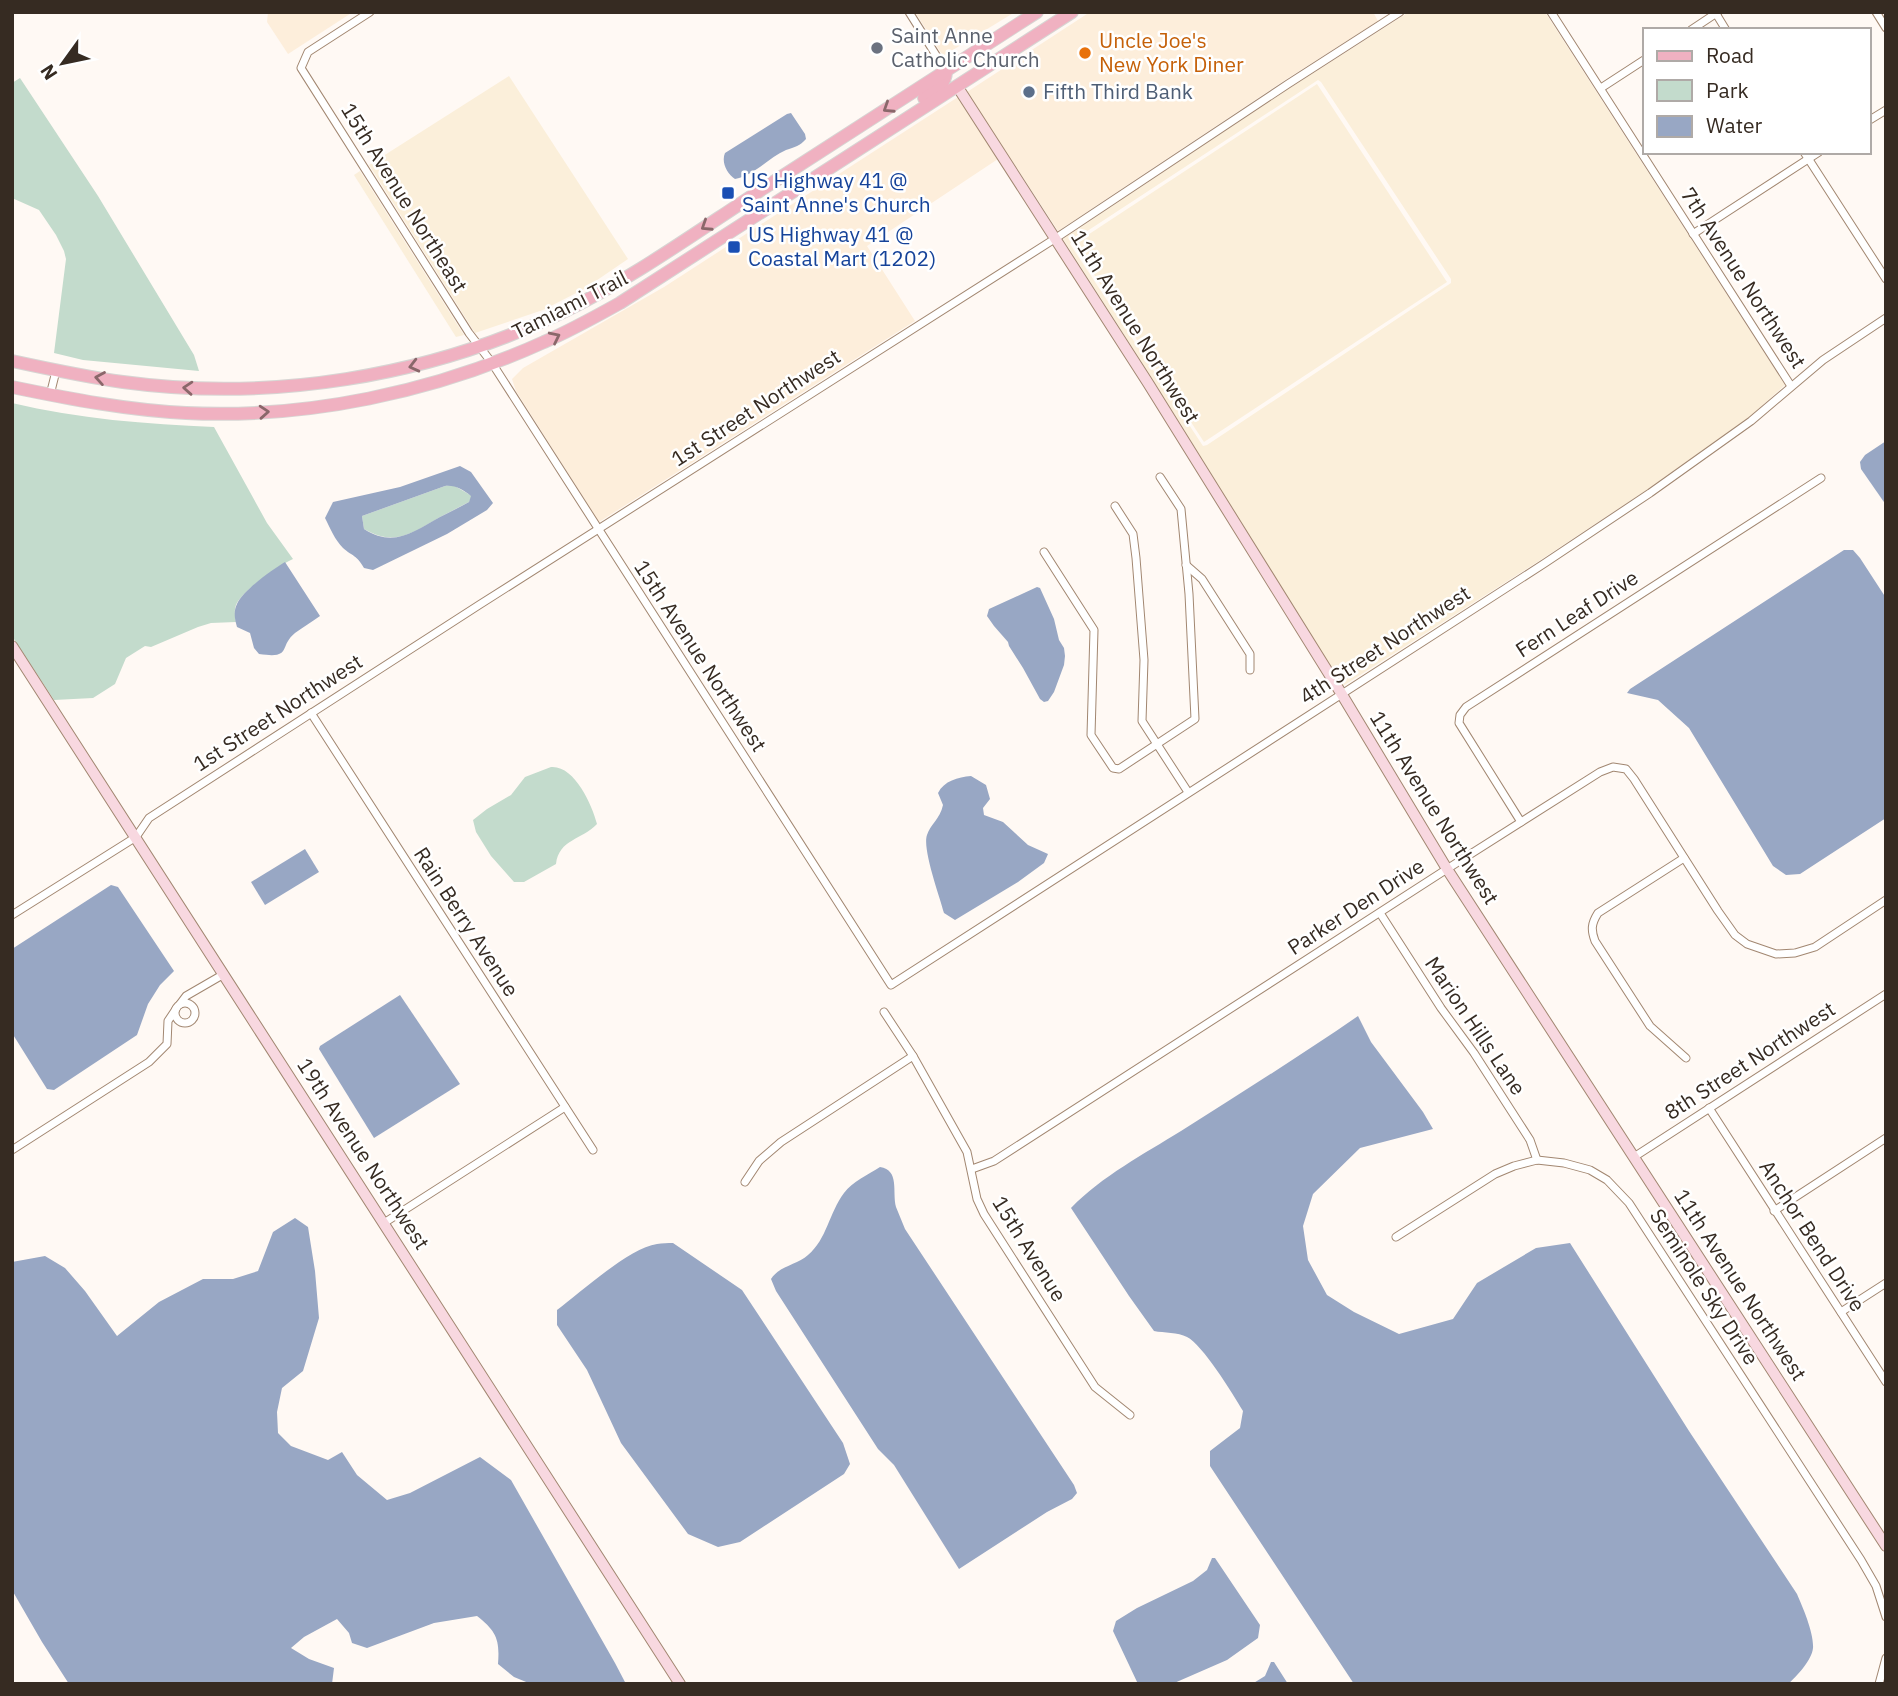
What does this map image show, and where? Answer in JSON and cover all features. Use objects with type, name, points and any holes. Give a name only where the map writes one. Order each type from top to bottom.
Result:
[{"type":"main road","name":"Tamiami Trail","points":[[12,361],[125,383],[201,388],[268,387],[374,374],[421,364],[479,346],[559,314],[605,289],[1037,12]]},
{"type":"main road","name":"Tamiami Trail","points":[[12,387],[142,410],[226,414],[318,407],[374,397],[410,389],[492,363],[543,343],[620,303],[1072,12]]},
{"type":"main road","points":[[957,86],[957,76],[963,69],[966,58]]},
{"type":"main road","points":[[915,113],[921,100],[941,86],[947,75],[946,71]]},
{"type":"main road","points":[[769,185],[779,202]]},
{"type":"main road","points":[[669,249],[679,267]]},
{"type":"street","name":"15th Avenue Northeast","points":[[370,12],[308,52],[301,68],[479,346]]},
{"type":"street","points":[[909,12],[946,71]]},
{"type":"street","points":[[1379,12],[1385,22]]},
{"type":"street","name":"1st Street Northwest","points":[[12,915],[136,837],[149,818],[1056,238],[1400,12]]},
{"type":"street","name":"7th Avenue Northwest","points":[[1551,12],[1791,386]]},
{"type":"street","points":[[1876,12],[1886,28]]},
{"type":"street","points":[[1694,28],[1716,13]]},
{"type":"street","points":[[1601,89],[1643,61]]},
{"type":"street","name":"11th Avenue Northwest","points":[[957,86],[1148,383],[1447,869],[1886,1546]]},
{"type":"street","points":[[1870,120],[1886,110]]},
{"type":"street","points":[[1693,234],[1806,156],[1886,279]]},
{"type":"street","name":"4th Street Northwest","points":[[891,985],[1650,493],[1751,421],[1823,360],[1886,318]]},
{"type":"street","name":"15th Avenue Northwest","points":[[479,346],[891,985]]},
{"type":"street","points":[[50,395],[56,371]]},
{"type":"street","points":[[1044,552],[1094,630],[1091,735],[1113,768],[1119,768],[1195,719],[1181,509],[1160,477]]},
{"type":"street","name":"Fern Leaf Drive","points":[[1521,822],[1459,723],[1460,715],[1466,707],[1821,478]]},
{"type":"street","points":[[1115,506],[1133,534],[1144,653],[1142,721],[1188,792]]},
{"type":"street","points":[[1186,564],[1202,579],[1250,654],[1250,670]]},
{"type":"street","name":"19th Avenue Northwest","points":[[13,650],[680,1684]]},
{"type":"street","name":"Rain Berry Avenue","points":[[311,713],[593,1150]]},
{"type":"street","name":"Parker Den Drive","points":[[972,1169],[994,1161],[1600,772],[1614,768],[1626,769],[1735,935],[1747,944],[1776,954],[1795,953],[1815,947],[1886,900]]},
{"type":"street","points":[[1684,858],[1598,914],[1592,923],[1592,932],[1595,941],[1650,1026],[1686,1058]]},
{"type":"street","name":"Marion Hills Lane","points":[[1380,912],[1440,1008],[1474,1053],[1530,1140],[1537,1160]]},
{"type":"street","points":[[12,1150],[149,1062],[167,1044],[168,1021],[186,996],[224,974]]},
{"type":"street","points":[[168,1032],[194,1018],[197,990]]},
{"type":"street","name":"8th Street Northwest","points":[[1634,1157],[1886,994]]},
{"type":"street","points":[[178,1007],[188,1003],[194,1007]]},
{"type":"street","points":[[178,1007],[177,1019],[183,1023]]},
{"type":"street","name":"15th Avenue","points":[[884,1012],[913,1056],[967,1152],[977,1199],[984,1214],[1095,1387],[1130,1415]]},
{"type":"street","points":[[745,1182],[759,1161],[781,1142],[913,1056]]},
{"type":"street","points":[[384,1223],[565,1107]]},
{"type":"street","name":"Anchor Bend Drive","points":[[1709,1108],[1886,1382]]},
{"type":"street","points":[[1774,1211],[1886,1138]]},
{"type":"street","name":"Seminole Sky Drive","points":[[1396,1237],[1495,1174],[1514,1166],[1537,1160],[1564,1163],[1590,1170],[1607,1180],[1629,1203],[1861,1560],[1876,1586],[1886,1617]]},
{"type":"street","points":[[1841,1312],[1886,1283]]},
{"type":"street","points":[[1878,1684],[1886,1660]]},
{"type":"shaded area","points":[[268,12],[353,12],[288,54],[267,22]]},
{"type":"shaded area","points":[[915,12],[1015,12],[943,56]]},
{"type":"shaded area","points":[[1090,12],[1373,12],[1378,21],[1058,231],[967,92]]},
{"type":"shaded area","points":[[1409,12],[1545,12],[1785,385],[1748,418],[1648,489],[1343,686],[1063,239]],"holes":[[[1318,80],[1451,279],[1451,283],[1203,446],[1070,244]]]},
{"type":"shaded area","points":[[509,76],[628,259],[584,289],[543,310],[475,333],[369,165]]},
{"type":"shaded area","points":[[1317,84],[1447,282],[1204,442],[1074,244]]},
{"type":"shaded area","points":[[958,97],[998,159],[867,246],[915,321],[599,522],[516,391],[512,379],[523,368],[664,287]]},
{"type":"shaded area","points":[[360,171],[464,335],[456,337],[354,175]]},
{"type":"green space","points":[[20,78],[98,196],[194,355],[199,371],[83,360],[54,353],[66,259],[56,235],[39,210],[12,198],[12,83]]},
{"type":"green space","points":[[12,403],[113,420],[214,427],[267,523],[293,559],[270,572],[245,593],[236,605],[236,622],[211,623],[151,647],[145,646],[126,658],[115,684],[93,698],[54,700],[12,636]]},
{"type":"green space","points":[[453,485],[472,496],[469,502],[412,533],[385,537],[364,529],[362,516]]},
{"type":"green space","points":[[551,767],[567,772],[581,787],[597,824],[566,845],[556,864],[524,882],[514,882],[491,856],[476,832],[473,820],[511,795],[525,777]]},
{"type":"water","points":[[791,113],[806,139],[799,145],[779,153],[749,174],[735,179],[732,177],[724,164],[725,153]]},
{"type":"water","points":[[1886,441],[1886,505],[1861,469],[1860,462],[1865,455]]},
{"type":"water","points":[[460,466],[471,472],[493,503],[487,510],[447,534],[373,570],[364,568],[340,545],[325,518],[333,502],[400,487]],"holes":[[[449,486],[459,488],[471,496],[469,502],[403,536],[385,537],[364,529],[362,516]]]},
{"type":"water","points":[[1844,550],[1853,550],[1860,558],[1886,598],[1886,818],[1800,874],[1786,875],[1773,866],[1689,728],[1658,700],[1627,693]]},
{"type":"water","points":[[285,562],[320,616],[295,633],[281,653],[259,654],[254,648],[250,633],[237,627],[236,607],[251,587]]},
{"type":"water","points":[[1040,588],[1054,619],[1065,656],[1054,692],[1048,701],[1044,702],[1008,642],[987,616],[989,609]]},
{"type":"water","points":[[971,776],[986,785],[990,799],[983,808],[984,815],[1003,822],[1028,845],[1048,854],[1044,863],[1018,882],[955,920],[944,913],[926,842],[928,831],[943,805],[938,793],[952,780]]},
{"type":"water","points":[[305,849],[319,872],[265,905],[251,882]]},
{"type":"water","points":[[111,885],[118,887],[174,971],[160,985],[148,1004],[137,1035],[54,1090],[47,1089],[12,1033],[12,949]]},
{"type":"water","points":[[400,995],[460,1084],[374,1138],[319,1049]]},
{"type":"water","points":[[1358,1016],[1371,1042],[1433,1129],[1360,1148],[1313,1194],[1303,1226],[1308,1260],[1327,1295],[1399,1334],[1453,1319],[1477,1283],[1536,1248],[1570,1243],[1689,1431],[1797,1594],[1810,1628],[1813,1648],[1807,1663],[1788,1684],[1354,1684],[1210,1466],[1210,1451],[1240,1428],[1243,1411],[1217,1370],[1193,1341],[1179,1334],[1154,1331],[1071,1208],[1124,1166]]},
{"type":"water","points":[[880,1167],[890,1172],[893,1177],[896,1207],[905,1229],[1077,1493],[1072,1499],[1047,1512],[959,1569],[894,1465],[878,1449],[776,1291],[771,1279],[814,1249],[847,1189]]},
{"type":"water","points":[[295,1218],[308,1227],[319,1318],[303,1371],[282,1388],[277,1412],[278,1433],[291,1446],[328,1460],[342,1452],[357,1475],[387,1500],[410,1493],[480,1457],[511,1480],[626,1684],[531,1684],[514,1677],[498,1664],[495,1636],[489,1626],[477,1616],[434,1623],[367,1648],[352,1643],[349,1633],[337,1619],[304,1637],[291,1648],[309,1659],[334,1668],[332,1684],[69,1684],[12,1590],[12,1262],[45,1256],[65,1268],[117,1336],[159,1302],[203,1279],[233,1279],[258,1271],[273,1232]]},
{"type":"water","points":[[673,1243],[742,1290],[843,1443],[850,1464],[844,1474],[740,1542],[718,1547],[688,1534],[621,1443],[587,1370],[557,1325],[557,1310],[619,1262],[646,1247]]},
{"type":"water","points":[[1212,1558],[1215,1558],[1260,1625],[1258,1638],[1227,1660],[1172,1684],[1138,1684],[1113,1631],[1116,1621],[1193,1581],[1207,1570]]},
{"type":"water","points":[[1271,1662],[1274,1662],[1288,1684],[1252,1684],[1265,1676]]},
{"type":"place","name":"Saint Anne Catholic Church","points":[[877,48]]},
{"type":"place","name":"Uncle Joe's New York Diner","points":[[1085,53]]},
{"type":"place","name":"Fifth Third Bank","points":[[1029,92]]},
{"type":"place","name":"US Highway 41 @ Saint Anne's Church","points":[[728,193]]},
{"type":"place","name":"US Highway 41 @ Coastal Mart (1202)","points":[[734,247]]}]
